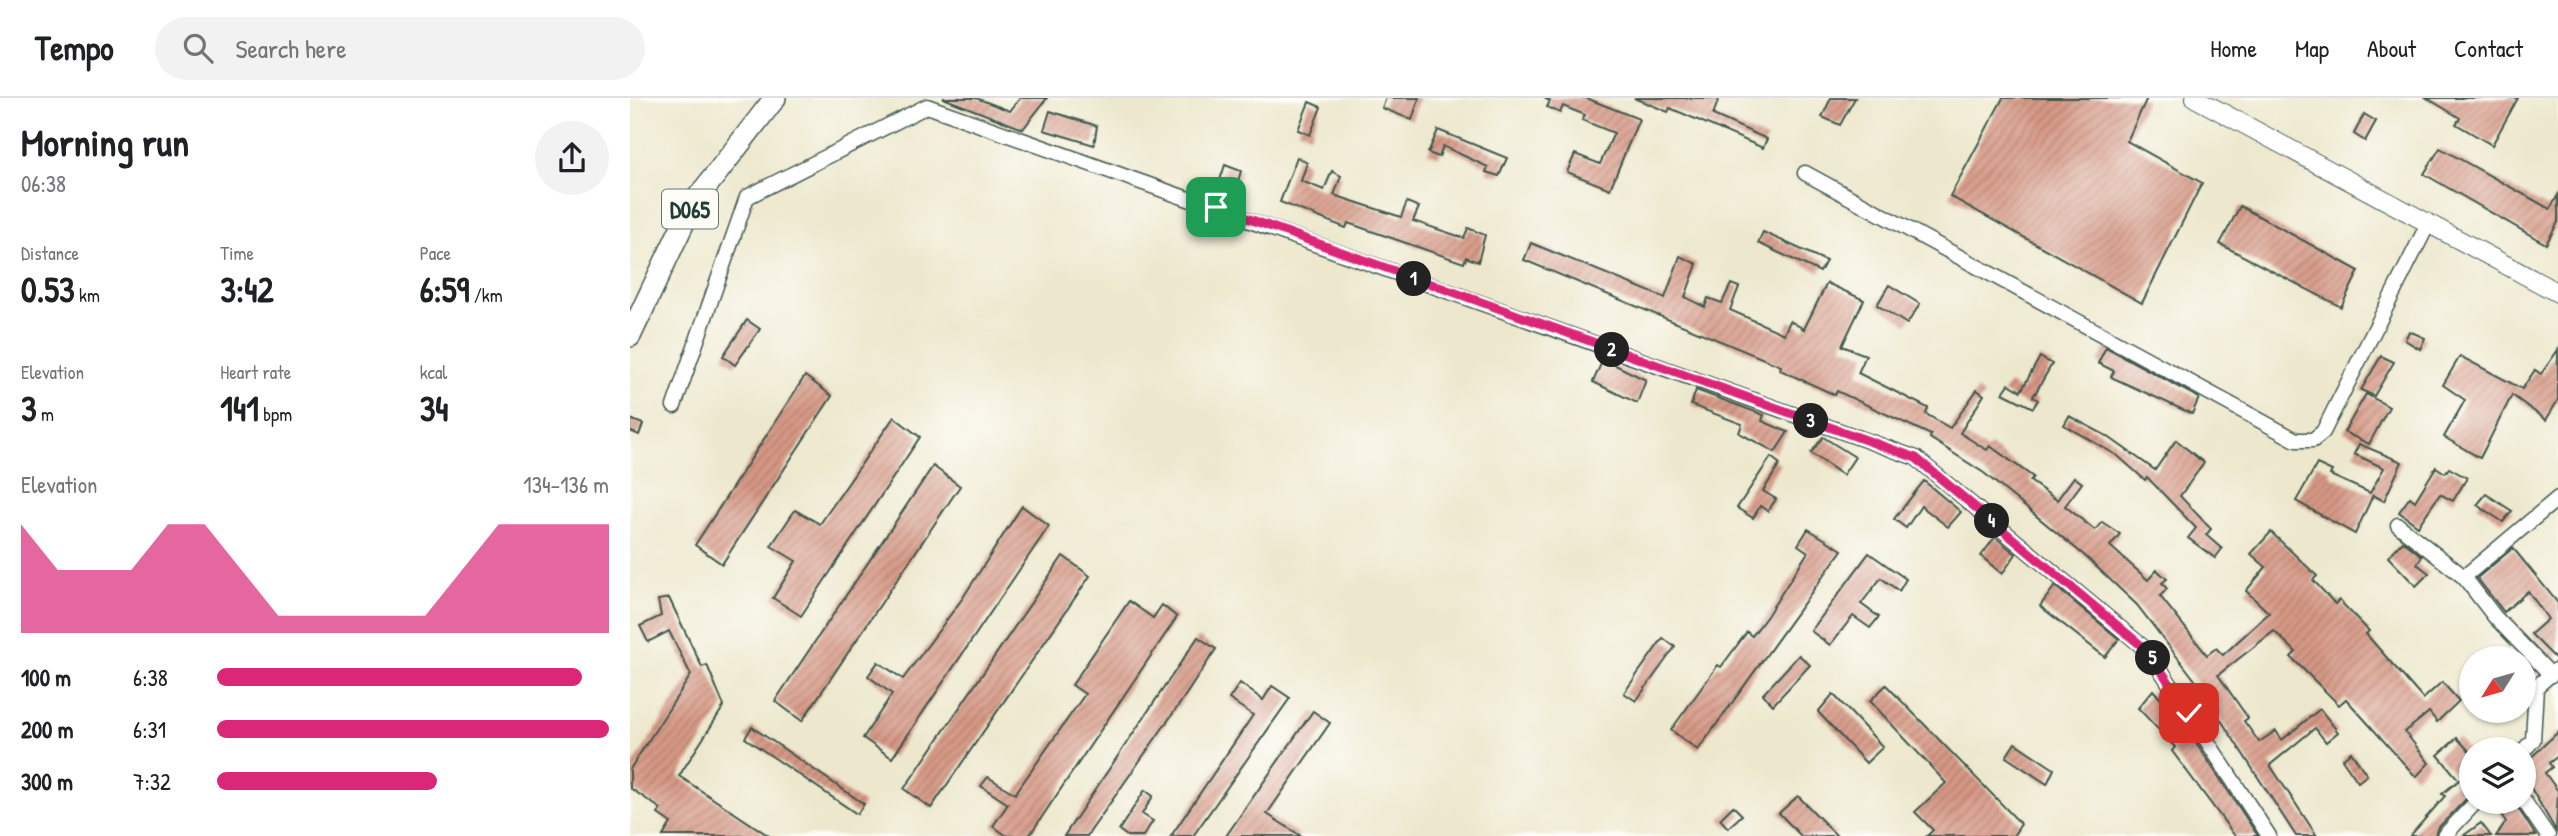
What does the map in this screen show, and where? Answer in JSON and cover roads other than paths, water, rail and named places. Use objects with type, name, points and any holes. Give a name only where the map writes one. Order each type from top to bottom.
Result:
[{"type":"main road","name":"D065","points":[[630,336],[692,205],[775,98]]},
{"type":"street","points":[[2195,98],[2558,293]]},
{"type":"street","points":[[674,406],[747,197],[927,106],[1916,458],[2149,652],[2269,836]]},
{"type":"street","points":[[1805,173],[2296,440],[2313,440],[2323,432],[2428,224]]},
{"type":"street","points":[[2464,578],[2558,498]]},
{"type":"street","points":[[2398,525],[2464,578],[2495,617],[2555,672],[2536,687],[2533,737]]},
{"type":"street","points":[[2444,836],[2465,814]]},
{"type":"street","points":[[2533,814],[2548,836]]}]
